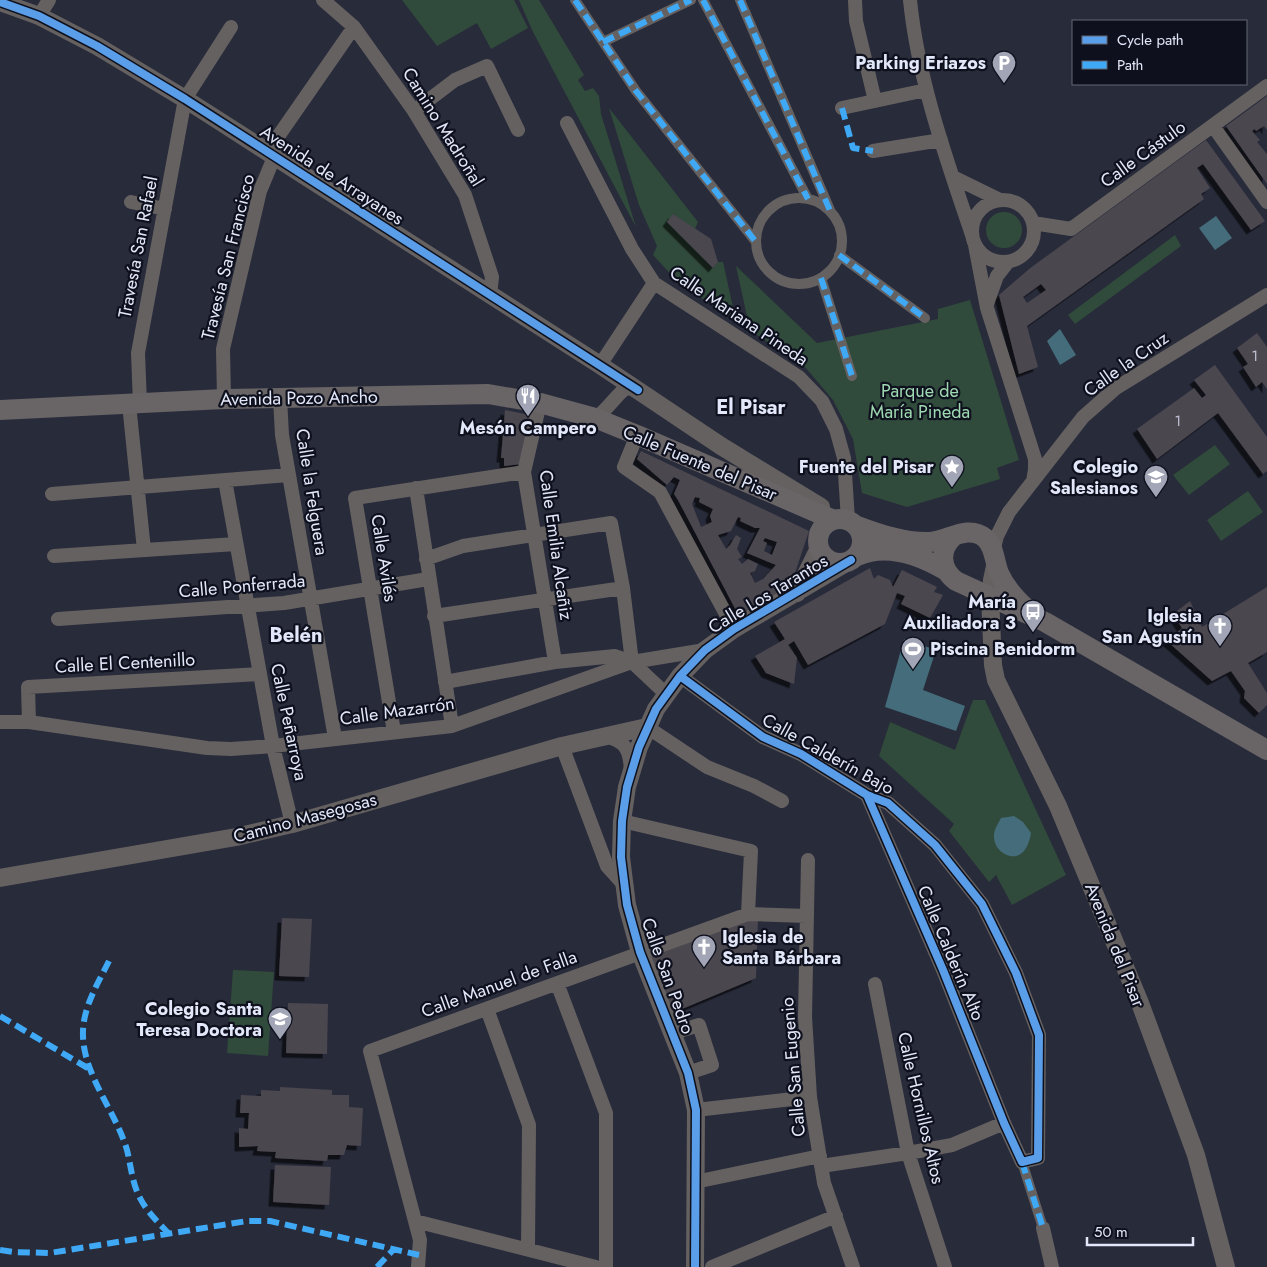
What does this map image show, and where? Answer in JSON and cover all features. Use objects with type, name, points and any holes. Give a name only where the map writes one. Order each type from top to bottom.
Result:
[{"type":"main road","name":"Avenida Pozo Ancho","points":[[0,410],[224,399],[488,394],[540,403],[595,418]]},
{"type":"main road","name":"Calle Fuente del Pisar","points":[[595,418],[805,508],[836,527]]},
{"type":"main road","points":[[836,527],[911,541],[936,541],[966,532],[974,533],[986,540],[999,573],[1012,594],[1021,604],[1045,622]]},
{"type":"main road","points":[[836,527],[859,530],[862,540],[860,550],[854,558]]},
{"type":"main road","points":[[836,527],[824,556],[832,562],[842,563],[875,550],[892,551],[918,557],[945,570],[956,581],[1045,622],[1267,750]]},
{"type":"main road","points":[[945,570],[943,552],[948,542],[954,537]]},
{"type":"main road","points":[[963,584],[971,584],[982,580],[988,574],[993,559]]},
{"type":"street","points":[[39,16],[48,0]]},
{"type":"street","name":"Camino Madroñal","points":[[323,0],[354,27],[414,111],[465,195],[492,277],[490,295]]},
{"type":"street","points":[[575,0],[636,90],[756,242],[761,260],[772,275],[796,284],[809,283],[821,278],[835,264],[842,241],[839,226],[831,213],[740,0]]},
{"type":"street","points":[[604,42],[691,0]]},
{"type":"street","points":[[703,0],[808,199]]},
{"type":"street","points":[[855,0],[856,21],[875,101]]},
{"type":"street","points":[[910,0],[913,35],[926,90],[973,240],[987,308],[1035,459],[1033,482]]},
{"type":"street","name":"Avenida de Arrayanes","points":[[0,2],[39,16],[97,46],[272,153],[638,390],[836,527]]},
{"type":"street","points":[[185,99],[231,27]]},
{"type":"street","name":"Travesía San Francisco","points":[[224,399],[223,349],[260,191],[272,153],[354,27]]},
{"type":"street","points":[[414,111],[454,80],[487,66],[518,130]]},
{"type":"street","name":"Calle Cástulo","points":[[1033,223],[1071,229],[1267,86]]},
{"type":"street","points":[[842,108],[926,90]]},
{"type":"street","name":"Travesía San Rafael","points":[[144,550],[138,487],[135,404],[138,354],[185,99]]},
{"type":"street","name":"Calle Mariana Pineda","points":[[568,123],[632,249],[654,283],[799,377],[822,401],[836,429],[844,458],[836,527]]},
{"type":"street","points":[[1213,126],[1267,202]]},
{"type":"street","points":[[873,151],[942,140]]},
{"type":"street","points":[[952,177],[998,199]]},
{"type":"street","points":[[756,242],[758,229],[763,217],[783,201],[795,198],[808,199],[821,204],[831,213]]},
{"type":"street","points":[[998,199],[1008,199],[1016,202],[1030,214],[1033,223],[1032,243],[1026,252],[1008,262],[988,259],[981,253],[973,240],[972,225],[975,216],[989,202],[998,199]]},
{"type":"street","points":[[131,202],[165,209]]},
{"type":"street","points":[[839,255],[925,318]]},
{"type":"street","points":[[987,308],[991,290],[997,276],[1008,262]]},
{"type":"street","points":[[821,278],[852,376]]},
{"type":"street","points":[[600,365],[654,283]]},
{"type":"street","name":"Calle la Cruz","points":[[993,559],[997,536],[1009,512],[1083,417],[1116,388],[1267,295]]},
{"type":"street","points":[[595,418],[625,389],[638,390]]},
{"type":"street","points":[[617,397],[615,411],[631,432],[624,467],[660,492],[734,629]]},
{"type":"street","name":"Calle la Felguera","points":[[280,398],[282,435],[336,738]]},
{"type":"street","name":"Calle Emilia Alcañiz","points":[[540,403],[524,472],[555,662]]},
{"type":"street","name":"Calle Avilés","points":[[394,732],[355,498],[524,472]]},
{"type":"street","points":[[52,494],[289,475]]},
{"type":"street","name":"Calle Peñarroya","points":[[225,480],[273,746],[292,824]]},
{"type":"street","points":[[416,488],[428,579],[452,726]]},
{"type":"street","name":"Calle la Cruz","points":[[974,533],[995,523],[1009,512]]},
{"type":"street","points":[[426,559],[463,546],[612,523],[623,588],[632,662],[666,694]]},
{"type":"street","name":"Calle Los Tarantos","points":[[796,594],[836,527]]},
{"type":"street","points":[[54,556],[236,544]]},
{"type":"street","name":"Calle Los Tarantos","points":[[680,676],[705,650],[734,629],[854,558]]},
{"type":"street","name":"Avenida del Pisar","points":[[993,559],[990,596],[994,672],[1000,690],[1058,806],[1140,1003],[1196,1155],[1226,1267]]},
{"type":"street","name":"Calle Ponferrada","points":[[58,619],[284,604],[428,579]]},
{"type":"street","name":"Avenida del Pisar","points":[[963,584],[981,604],[992,638]]},
{"type":"street","points":[[434,616],[544,598],[623,588]]},
{"type":"street","name":"Avenida del Pisar","points":[[992,638],[999,611],[1010,606]]},
{"type":"street","name":"Calle Los Tarantos","points":[[632,662],[705,650]]},
{"type":"street","name":"Calle Mazarrón","points":[[445,682],[555,662],[615,656],[632,662]]},
{"type":"street","name":"Calle Mazarrón","points":[[0,722],[30,722],[207,748],[231,749],[273,746],[452,726],[632,662]]},
{"type":"street","name":"Calle El Centenillo","points":[[30,722],[28,687],[260,674]]},
{"type":"street","name":"Calle San Pedro","points":[[680,676],[666,694],[647,727],[631,772],[622,822],[621,857],[627,905],[640,952],[688,1072],[696,1110],[695,1267]]},
{"type":"street","name":"Calle Calderín Bajo","points":[[680,676],[763,737],[801,754],[867,794],[888,803],[935,844],[982,904],[1016,973],[1039,1034],[1038,1158],[1022,1162]]},
{"type":"street","points":[[647,727],[707,768],[754,786],[782,801]]},
{"type":"street","name":"Camino Masegosas","points":[[0,878],[177,848],[292,824],[562,746],[647,727]]},
{"type":"street","points":[[605,736],[617,739],[627,750],[630,758],[631,772]]},
{"type":"street","points":[[562,746],[607,866],[625,886]]},
{"type":"street","name":"Calle Calderín Alto","points":[[867,794],[943,970],[1004,1123],[1022,1162]]},
{"type":"street","points":[[622,822],[751,852],[748,914],[807,916]]},
{"type":"street","name":"Calle San Eugenio","points":[[808,860],[805,1017],[810,1097],[824,1183],[853,1267]]},
{"type":"street","name":"Calle Manuel de Falla","points":[[415,1221],[370,1051],[748,914]]},
{"type":"street","points":[[557,983],[606,1113],[606,1267]]},
{"type":"street","name":"Calle Hornillos Altos","points":[[875,984],[908,1153],[945,1267]]},
{"type":"street","points":[[487,1009],[529,1125],[528,1250]]},
{"type":"street","name":"Calle San Pedro","points":[[672,1033],[699,1025],[712,1065],[688,1072]]},
{"type":"street","points":[[696,1110],[810,1097]]},
{"type":"street","points":[[696,1182],[821,1161],[908,1153],[952,1145],[1004,1123]]},
{"type":"street","points":[[1022,1162],[1043,1228],[1052,1267]]},
{"type":"street","points":[[712,1267],[836,1216]]},
{"type":"street","points":[[418,1267],[420,1240],[415,1221],[596,1267]]},
{"type":"green space","points":[[402,0],[514,0],[528,28],[491,49],[477,23],[437,46]]},
{"type":"green space","points":[[519,0],[539,0],[584,75],[578,80],[585,91],[593,88],[599,96],[601,114],[636,227],[533,32]]},
{"type":"green space","points":[[609,108],[698,222],[695,229],[673,214],[668,222],[713,268],[718,262],[723,262],[736,321],[679,283],[653,255],[657,246],[639,205]]},
{"type":"green space","points":[[1004,212],[1011,213],[1017,217],[1021,223],[1021,237],[1017,243],[1011,247],[1004,248],[997,247],[991,243],[987,237],[986,230],[987,223],[991,217],[997,213]]},
{"type":"green space","points":[[1175,235],[1181,246],[1075,324],[1068,315]]},
{"type":"green space","name":"Parque de María Pineda","points":[[736,266],[817,343],[938,319],[938,309],[970,300],[1019,460],[997,468],[1000,479],[907,507],[862,493],[853,439],[833,400],[805,367],[750,330]]},
{"type":"green space","points":[[1215,445],[1230,464],[1189,495],[1173,475]]},
{"type":"green space","points":[[1248,491],[1263,512],[1221,541],[1207,520]]},
{"type":"green space","points":[[973,700],[985,700],[1066,875],[1012,905],[996,875],[989,882],[949,831],[954,824],[879,756],[890,722],[955,750]]},
{"type":"green space","points":[[233,970],[274,972],[268,1056],[227,1053]]},
{"type":"water","points":[[1216,216],[1232,238],[1215,250],[1199,228]]},
{"type":"water","points":[[1060,329],[1076,355],[1060,365],[1047,341]]},
{"type":"water","name":"Piscina Benidorm","points":[[904,639],[936,650],[923,690],[965,706],[956,731],[885,707]]},
{"type":"water","points":[[1014,816],[1023,822],[1031,833],[1024,851],[1020,855],[1009,856],[1000,851],[994,836],[995,829],[1001,818]]},
{"type":"building","points":[[1267,96],[1267,130],[1264,126],[1256,131],[1255,129],[1252,131],[1260,140],[1257,142],[1267,154],[1267,184],[1226,126]]},
{"type":"building","points":[[1206,140],[1265,221],[1251,230],[1203,164],[1197,168],[1210,188],[1201,194],[1204,199],[1027,326],[1038,367],[1019,374],[999,295],[1029,269]],"holes":[[[1041,284],[1046,290],[1027,303],[1023,297]]]},
{"type":"building","points":[[673,214],[711,239],[718,262],[713,268],[667,222]]},
{"type":"building","points":[[1257,333],[1267,347],[1267,389],[1262,382],[1256,387],[1243,367],[1248,364],[1237,348]]},
{"type":"building","points":[[1215,365],[1267,437],[1267,471],[1263,474],[1218,413],[1157,459],[1137,429],[1194,388],[1202,398],[1206,395],[1194,380]]},
{"type":"building","points":[[505,410],[534,416],[522,464],[504,466],[504,458],[501,458]]},
{"type":"building","points":[[641,451],[809,531],[795,573],[781,593],[739,616],[674,494],[680,480],[674,477],[667,485],[637,459]],"holes":[[[695,497],[700,498],[699,502],[713,509],[710,516],[712,522],[701,527],[692,504]],[[738,517],[741,518],[740,521],[755,528],[760,528],[747,553],[776,565],[763,579],[755,583],[750,573],[755,571],[758,564],[748,559],[742,564],[738,559],[742,557],[737,549],[741,538],[736,535],[726,549],[718,535],[731,531]],[[765,538],[777,542],[772,555],[764,551],[767,543],[763,541]]]},
{"type":"building","points":[[870,568],[874,579],[878,575],[890,580],[893,587],[902,570],[937,587],[934,592],[943,595],[930,618],[901,604],[905,596],[897,593],[885,624],[808,665],[794,641],[788,645],[797,658],[794,684],[766,673],[755,656],[785,639],[774,622]]},
{"type":"building","name":"Iglesia San Agustín","points":[[1267,587],[1267,652],[1248,663],[1267,693],[1267,705],[1259,713],[1244,698],[1245,691],[1231,671],[1212,681],[1167,641],[1182,628],[1173,614],[1190,601],[1202,627]]},
{"type":"building","points":[[282,918],[312,919],[309,977],[279,976]]},
{"type":"building","name":"Iglesia de Santa Bárbara","points":[[758,919],[756,978],[670,1014],[648,957],[745,921]]},
{"type":"building","points":[[288,1003],[328,1004],[327,1054],[286,1053]]},
{"type":"building","points":[[280,1087],[332,1090],[332,1095],[349,1095],[349,1107],[363,1108],[361,1146],[347,1145],[344,1155],[328,1155],[327,1161],[275,1158],[276,1152],[257,1151],[258,1146],[239,1147],[239,1128],[248,1129],[249,1113],[240,1113],[241,1095],[261,1096],[261,1090],[280,1091]]},
{"type":"building","points":[[275,1165],[331,1167],[329,1205],[273,1202]]},
{"type":"marked path","points":[[575,0],[636,91],[756,242]]},
{"type":"marked path","points":[[603,42],[691,0]]},
{"type":"marked path","points":[[703,0],[808,199]]},
{"type":"marked path","points":[[740,0],[831,213]]},
{"type":"marked path","points":[[842,108],[853,148],[873,151]]},
{"type":"marked path","points":[[839,255],[925,318]]},
{"type":"marked path","points":[[821,278],[852,376]]},
{"type":"marked path","points":[[109,961],[91,997],[85,1016],[83,1026],[85,1051],[94,1080],[122,1136],[137,1192],[150,1213],[169,1234]]},
{"type":"marked path","points":[[0,1016],[91,1070]]},
{"type":"marked path","points":[[1022,1162],[1043,1228]]},
{"type":"marked path","points":[[0,1250],[50,1253],[247,1221],[270,1221],[419,1255]]},
{"type":"marked path","points":[[377,1267],[394,1249]]},
{"type":"cycle path","points":[[0,2],[39,16],[97,46],[185,99],[638,390]]},
{"type":"cycle path","points":[[695,1267],[696,1110],[688,1073],[640,952],[627,905],[621,857],[622,821],[627,787],[639,747],[656,709],[680,676],[705,650],[734,629],[851,560]]},
{"type":"cycle path","points":[[680,676],[763,737],[801,754],[867,795],[888,803],[935,845],[982,904],[1016,973],[1039,1035],[1038,1158],[1022,1162],[1004,1123],[943,970],[867,795]]},
{"type":"place","name":"Parking Eriazos","points":[[1004,84]]},
{"type":"place","name":"Mesón Campero","points":[[528,417]]},
{"type":"place","name":"Fuente del Pisar","points":[[952,488]]},
{"type":"place","name":"Colegio Salesianos","points":[[1156,498]]},
{"type":"place","name":"María Auxiliadora 3","points":[[1033,633]]},
{"type":"place","name":"Iglesia San Agustín","points":[[1220,647]]},
{"type":"place","name":"Piscina Benidorm","points":[[913,670]]},
{"type":"place","name":"Iglesia de Santa Bárbara","points":[[704,968]]},
{"type":"place","name":"Colegio Santa Teresa Doctora","points":[[280,1040]]},
{"type":"district","name":"El Pisar","points":[[751,407]]},
{"type":"district","name":"Belén","points":[[296,635]]}]
